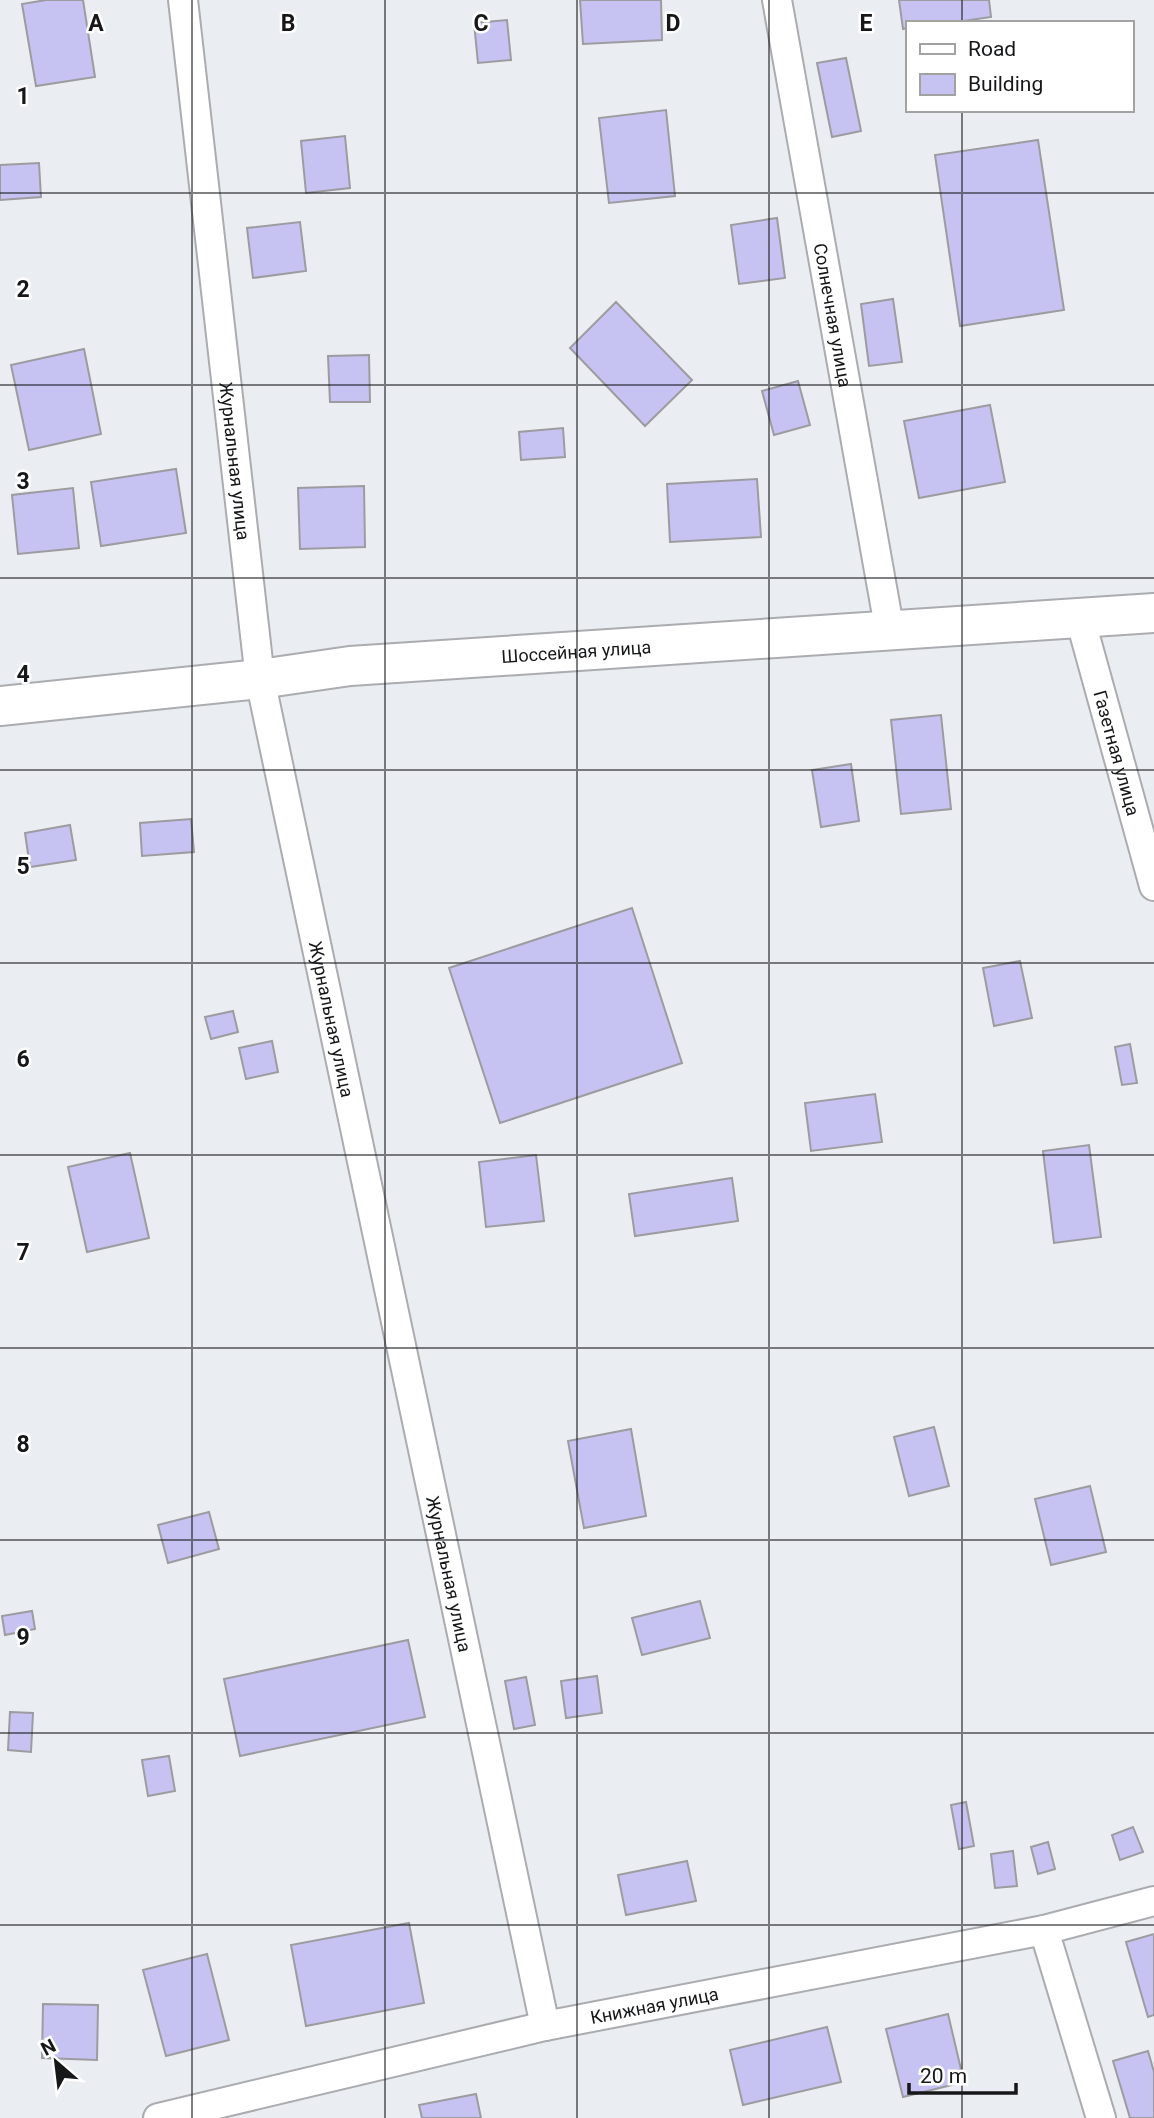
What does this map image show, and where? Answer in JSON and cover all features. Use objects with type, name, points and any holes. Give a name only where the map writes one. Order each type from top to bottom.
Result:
[{"type":"main road","name":"Шоссейная улица","points":[[0,706],[377,664],[1154,613]]},
{"type":"street","name":"Журнальная улица","points":[[183,0],[260,679],[545,2026]]},
{"type":"street","name":"Солнечная улица","points":[[776,0],[890,632]]},
{"type":"street","name":"Газетная улица","points":[[1080,618],[1154,886]]},
{"type":"street","name":"Книжная улица","points":[[158,2118],[545,2026],[1044,1930],[1154,1901]]},
{"type":"street","points":[[1044,1930],[1101,2118]]},
{"type":"building","points":[[46,0],[83,0],[95,77],[36,86],[22,4]]},
{"type":"building","points":[[580,0],[661,0],[662,40],[583,44]]},
{"type":"building","points":[[899,0],[989,0],[991,17],[964,21],[906,21],[906,28],[903,29]]},
{"type":"building","points":[[507,20],[511,60],[478,63],[474,23]]},
{"type":"building","points":[[846,58],[861,131],[832,137],[817,63]]},
{"type":"building","points":[[666,110],[675,196],[609,203],[599,118]]},
{"type":"building","points":[[345,136],[350,188],[306,193],[301,141]]},
{"type":"building","points":[[1038,140],[1064,310],[960,326],[935,155]]},
{"type":"building","points":[[39,163],[41,197],[0,200],[0,165]]},
{"type":"building","points":[[777,218],[785,278],[739,284],[731,225]]},
{"type":"building","points":[[300,222],[306,271],[253,278],[247,228]]},
{"type":"building","points":[[893,299],[902,362],[869,366],[861,304]]},
{"type":"building","points":[[616,302],[692,380],[645,426],[570,348]]},
{"type":"building","points":[[84,349],[101,434],[29,450],[11,365]]},
{"type":"building","points":[[369,355],[370,402],[330,402],[328,356]]},
{"type":"building","points":[[798,381],[810,425],[774,435],[762,391]]},
{"type":"building","points":[[990,405],[1005,482],[919,498],[904,421]]},
{"type":"building","points":[[563,428],[565,457],[521,460],[519,432]]},
{"type":"building","points":[[176,469],[186,533],[101,546],[91,482]]},
{"type":"building","points":[[757,479],[761,537],[670,542],[667,484]]},
{"type":"building","points":[[364,486],[365,547],[300,549],[298,488]]},
{"type":"building","points":[[73,488],[79,548],[18,554],[12,495]]},
{"type":"building","points":[[941,715],[951,809],[901,814],[891,720]]},
{"type":"building","points":[[851,764],[859,821],[821,827],[812,770]]},
{"type":"building","points":[[191,819],[194,852],[142,856],[140,823]]},
{"type":"building","points":[[70,825],[76,860],[30,867],[25,833]]},
{"type":"building","points":[[632,908],[682,1063],[500,1123],[449,968]]},
{"type":"building","points":[[1020,961],[1032,1018],[994,1026],[983,968]]},
{"type":"building","points":[[233,1011],[238,1032],[211,1039],[205,1017]]},
{"type":"building","points":[[272,1041],[278,1072],[246,1079],[239,1048]]},
{"type":"building","points":[[1130,1044],[1137,1083],[1122,1085],[1115,1047]]},
{"type":"building","points":[[875,1094],[882,1142],[811,1151],[805,1103]]},
{"type":"building","points":[[1089,1145],[1101,1237],[1054,1243],[1043,1151]]},
{"type":"building","points":[[130,1153],[149,1238],[87,1252],[68,1167]]},
{"type":"building","points":[[536,1155],[544,1221],[486,1227],[479,1162]]},
{"type":"building","points":[[732,1178],[738,1221],[635,1236],[629,1194]]},
{"type":"building","points":[[934,1427],[949,1486],[909,1496],[894,1437]]},
{"type":"building","points":[[631,1429],[646,1516],[584,1528],[568,1441]]},
{"type":"building","points":[[1090,1486],[1106,1552],[1051,1565],[1035,1499]]},
{"type":"building","points":[[209,1512],[219,1549],[168,1563],[158,1525]]},
{"type":"building","points":[[700,1601],[710,1638],[642,1655],[632,1618]]},
{"type":"building","points":[[32,1611],[35,1629],[5,1635],[2,1616]]},
{"type":"building","points":[[408,1640],[425,1717],[240,1756],[224,1679]]},
{"type":"building","points":[[597,1676],[602,1713],[566,1718],[561,1681]]},
{"type":"building","points":[[526,1677],[535,1725],[514,1729],[505,1681]]},
{"type":"building","points":[[10,1712],[33,1713],[31,1752],[8,1750]]},
{"type":"building","points":[[169,1756],[175,1791],[148,1796],[142,1760]]},
{"type":"building","points":[[966,1802],[974,1846],[959,1849],[951,1805]]},
{"type":"building","points":[[1133,1827],[1143,1852],[1120,1860],[1112,1835]]},
{"type":"building","points":[[1048,1842],[1055,1869],[1038,1874],[1031,1847]]},
{"type":"building","points":[[1013,1851],[1017,1886],[995,1888],[991,1854]]},
{"type":"building","points":[[687,1861],[696,1901],[626,1915],[618,1875]]},
{"type":"building","points":[[409,1923],[424,2003],[306,2026],[291,1945]]},
{"type":"building","points":[[1154,1934],[1154,2015],[1148,2017],[1126,1942]]},
{"type":"building","points":[[207,1954],[229,2040],[166,2056],[143,1970]]},
{"type":"building","points":[[43,2004],[98,2005],[97,2060],[42,2058]]},
{"type":"building","points":[[948,2014],[964,2082],[903,2097],[886,2029]]},
{"type":"building","points":[[827,2027],[841,2082],[743,2105],[730,2050]]},
{"type":"building","points":[[1148,2051],[1154,2072],[1154,2118],[1130,2118],[1113,2061]]},
{"type":"building","points":[[476,2094],[481,2118],[422,2118],[419,2105]]}]
